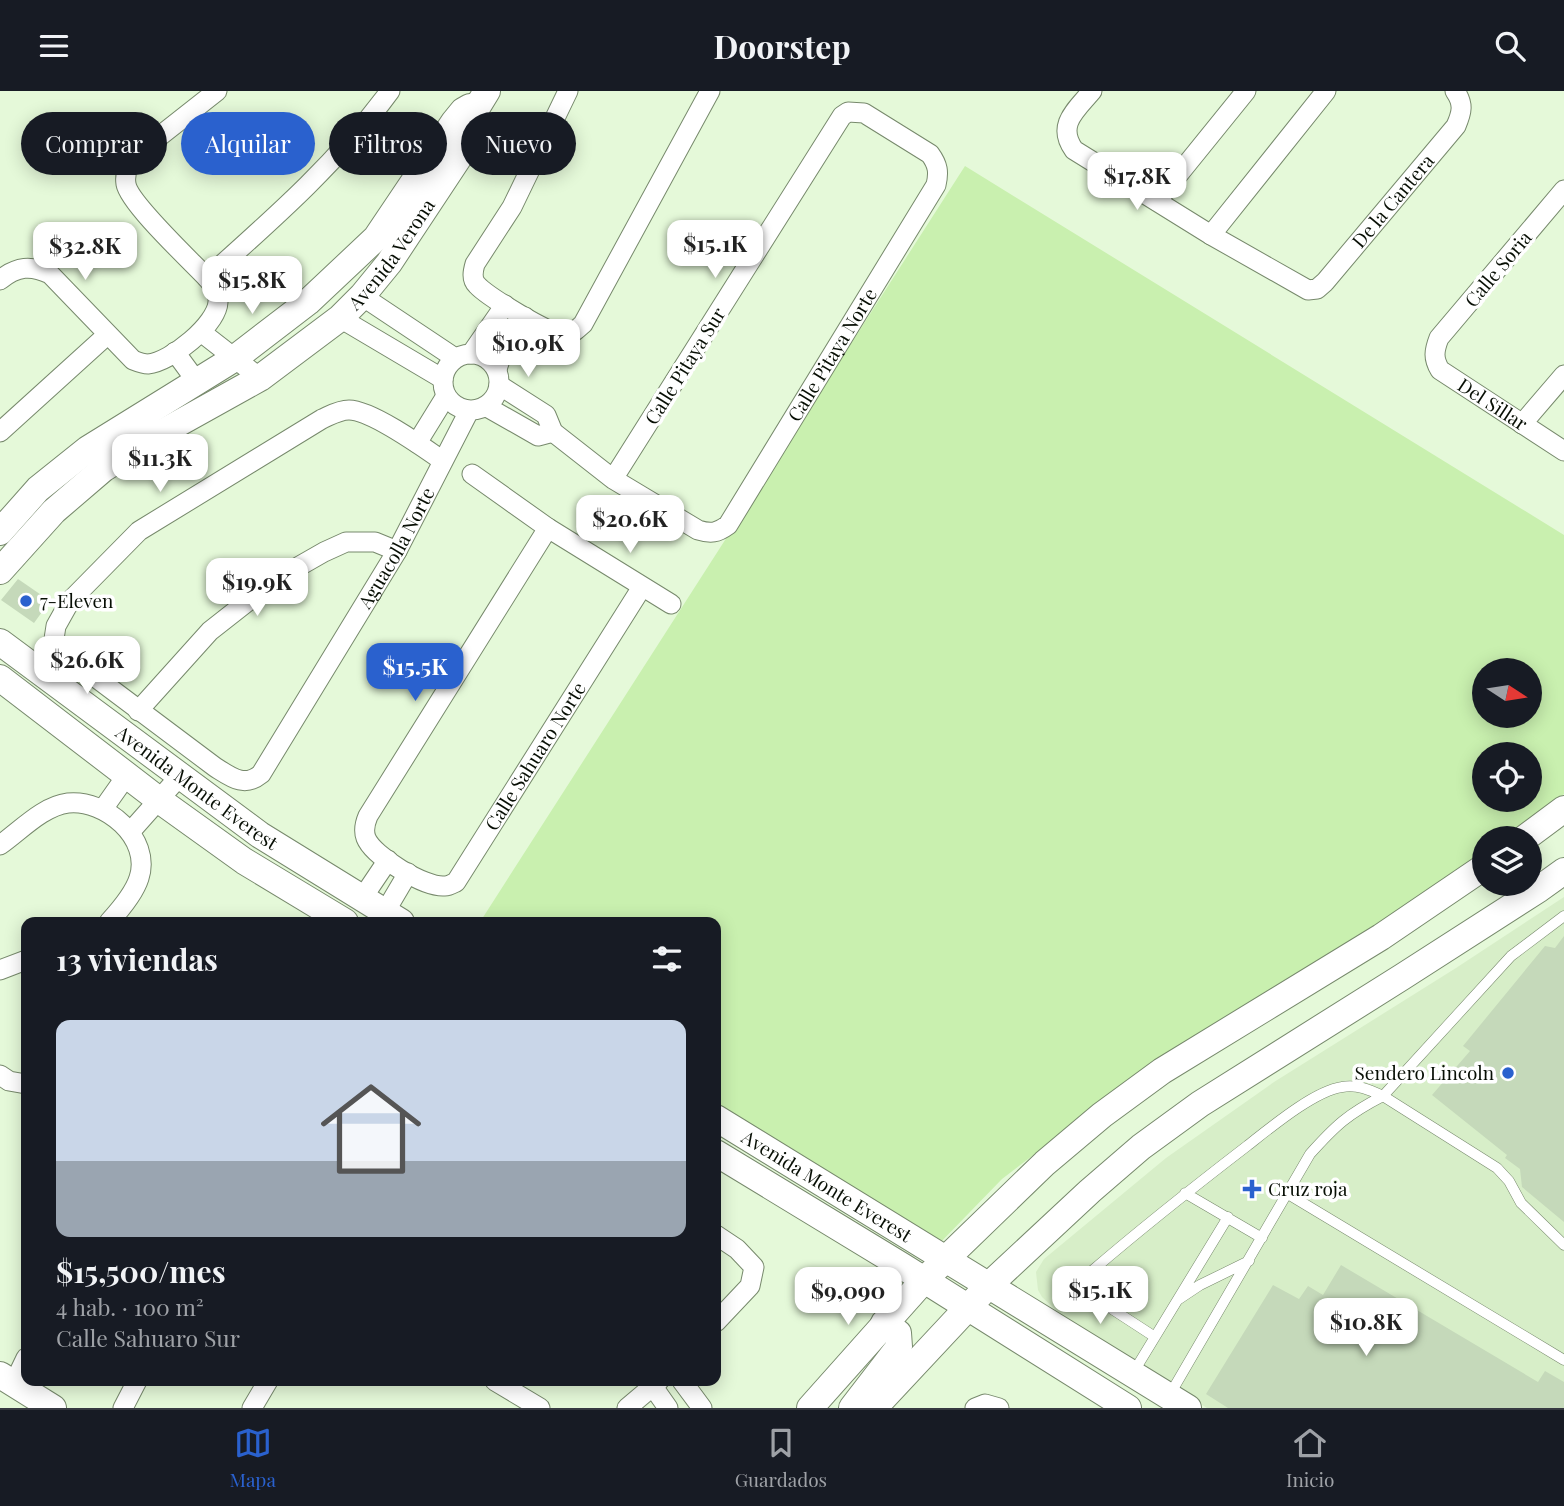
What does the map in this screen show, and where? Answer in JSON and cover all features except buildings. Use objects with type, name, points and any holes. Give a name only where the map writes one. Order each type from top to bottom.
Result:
[{"type":"street","points":[[0,280],[20,267],[36,268],[50,274],[133,360],[145,364],[157,362],[175,352],[201,332],[214,317],[218,292],[129,195],[125,175],[129,164],[137,155],[217,91]]},
{"type":"street","points":[[207,278],[292,203],[337,157],[390,91]]},
{"type":"street","points":[[568,91],[512,207],[475,264],[473,278],[476,284],[524,317],[564,335],[583,324],[710,91]]},
{"type":"street","points":[[1092,91],[1072,115],[1066,127],[1066,139],[1074,150],[1210,235],[1326,91]]},
{"type":"street","points":[[1157,201],[1246,91]]},
{"type":"street","name":"De la Cantera","points":[[1210,235],[1307,290],[1317,289],[1456,127],[1462,113],[1458,95]]},
{"type":"street","name":"Avenida Verona","points":[[0,571],[54,511],[103,469],[154,437],[260,379],[340,318],[389,263],[465,148],[477,127],[481,100]]},
{"type":"street","name":"Avenida Verona","points":[[0,532],[38,489],[88,449],[235,358],[308,302],[376,238],[454,122],[463,111],[481,100]]},
{"type":"street","name":"Calle Pitaya Norte","points":[[613,479],[698,530],[719,532],[728,525],[936,185],[939,173],[930,154],[864,113],[848,112]]},
{"type":"street","name":"Calle Pitaya Sur","points":[[613,479],[836,121],[848,112]]},
{"type":"street","name":"Calle Soria","points":[[1434,350],[1439,338],[1564,190]]},
{"type":"street","points":[[362,296],[463,356],[486,358],[498,377],[546,415],[553,432],[613,479]]},
{"type":"street","points":[[417,443],[444,388],[449,364],[463,356],[505,305]]},
{"type":"street","points":[[478,409],[497,394],[502,354],[524,317]]},
{"type":"street","points":[[340,318],[444,388],[452,404],[478,409],[538,436],[553,432]]},
{"type":"street","points":[[201,332],[260,379]]},
{"type":"street","points":[[0,432],[107,335]]},
{"type":"street","name":"Del Sillar","points":[[1434,350],[1434,361],[1440,370],[1564,451]]},
{"type":"street","points":[[175,352],[197,382]]},
{"type":"street","points":[[1522,424],[1564,375]]},
{"type":"street","name":"Aguacolla Norte","points":[[138,711],[235,780],[246,782],[261,774],[397,551],[443,461],[478,409]]},
{"type":"street","points":[[397,551],[375,542],[346,542],[275,580],[209,631],[138,711],[59,650],[54,639],[55,626],[70,601],[139,531],[338,411],[352,410],[366,415],[417,443],[443,461]]},
{"type":"street","points":[[472,474],[548,528],[671,604]]},
{"type":"street","points":[[382,913],[398,867],[367,841],[364,833],[368,816],[548,528]]},
{"type":"street","name":"Calle Sahuaro Norte","points":[[398,867],[442,886],[456,882],[642,587]]},
{"type":"street","name":"Avenida Monte Everest","points":[[0,642],[260,835],[382,913]]},
{"type":"street","name":"Avenida Monte Everest","points":[[0,678],[159,800],[244,861],[337,917]]},
{"type":"street","points":[[45,712],[64,688]]},
{"type":"street","points":[[103,809],[127,775]]},
{"type":"street","points":[[131,831],[179,777]]},
{"type":"street","points":[[0,845],[48,811],[66,803],[85,803],[103,809],[131,831],[141,863],[140,877],[113,917]]},
{"type":"street","points":[[1541,826],[1564,809]]},
{"type":"street","points":[[874,1408],[988,1286],[1090,1191],[1151,1140],[1199,1104],[1402,978],[1564,871]]},
{"type":"street","points":[[810,1408],[924,1280],[1045,1163],[1102,1115],[1162,1070],[1381,937],[1472,875]]},
{"type":"street","points":[[1381,937],[1402,978]]},
{"type":"street","points":[[0,970],[21,962]]},
{"type":"street","points":[[0,1075],[9,1081],[21,1083]]},
{"type":"street","name":"Avenida Monte Everest","points":[[721,1121],[1178,1402]]},
{"type":"street","name":"Avenida Monte Everest","points":[[721,1156],[1128,1408]]},
{"type":"street","points":[[721,1238],[737,1249],[754,1267],[750,1286],[721,1317]]},
{"type":"street","points":[[852,1408],[899,1347],[898,1333],[884,1323]]},
{"type":"street","points":[[21,1363],[7,1379],[53,1408]]},
{"type":"street","points":[[123,1408],[134,1386]]},
{"type":"street","points":[[252,1408],[265,1386]]},
{"type":"street","points":[[503,1386],[540,1408]]},
{"type":"street","points":[[627,1408],[651,1386]]},
{"type":"street","points":[[656,1386],[668,1408]]},
{"type":"street","points":[[686,1386],[702,1408]]},
{"type":"lane","points":[[1178,1402],[1249,1261],[1310,1154],[1338,1122],[1383,1096],[1511,956],[1564,916]]},
{"type":"lane","points":[[1155,1337],[1092,1296],[1088,1278],[1093,1270],[1185,1193],[1270,1128],[1306,1103],[1332,1090],[1356,1086],[1383,1096],[1497,1168],[1509,1181],[1521,1203],[1564,1245]]},
{"type":"lane","points":[[1185,1193],[1262,1238]]},
{"type":"lane","points":[[1288,1195],[1564,1360]]},
{"type":"lane","points":[[1133,1374],[1228,1217]]},
{"type":"lane","points":[[1175,1301],[1200,1285],[1249,1261]]},
{"type":"shaded area","name":"Sendero Lincoln","points":[[1564,897],[1564,1408],[1207,1408],[1069,1322],[1042,1297],[1038,1290],[1036,1272],[1044,1259],[1166,1158],[1274,1082]]},
{"type":"green space","points":[[965,166],[1564,535],[1564,794],[1542,811],[1542,742],[1472,742],[1472,812],[1540,812],[1522,826],[1472,826],[1472,863],[1371,930],[1265,992],[1117,1091],[1002,1179],[936,1247],[721,1115],[721,917],[483,917]]},
{"type":"place","name":"7-Eleven","points":[[26,601]]},
{"type":"place","name":"Sendero Lincoln","points":[[1508,1073]]},
{"type":"place","name":"Cruz roja","points":[[1252,1189]]}]
